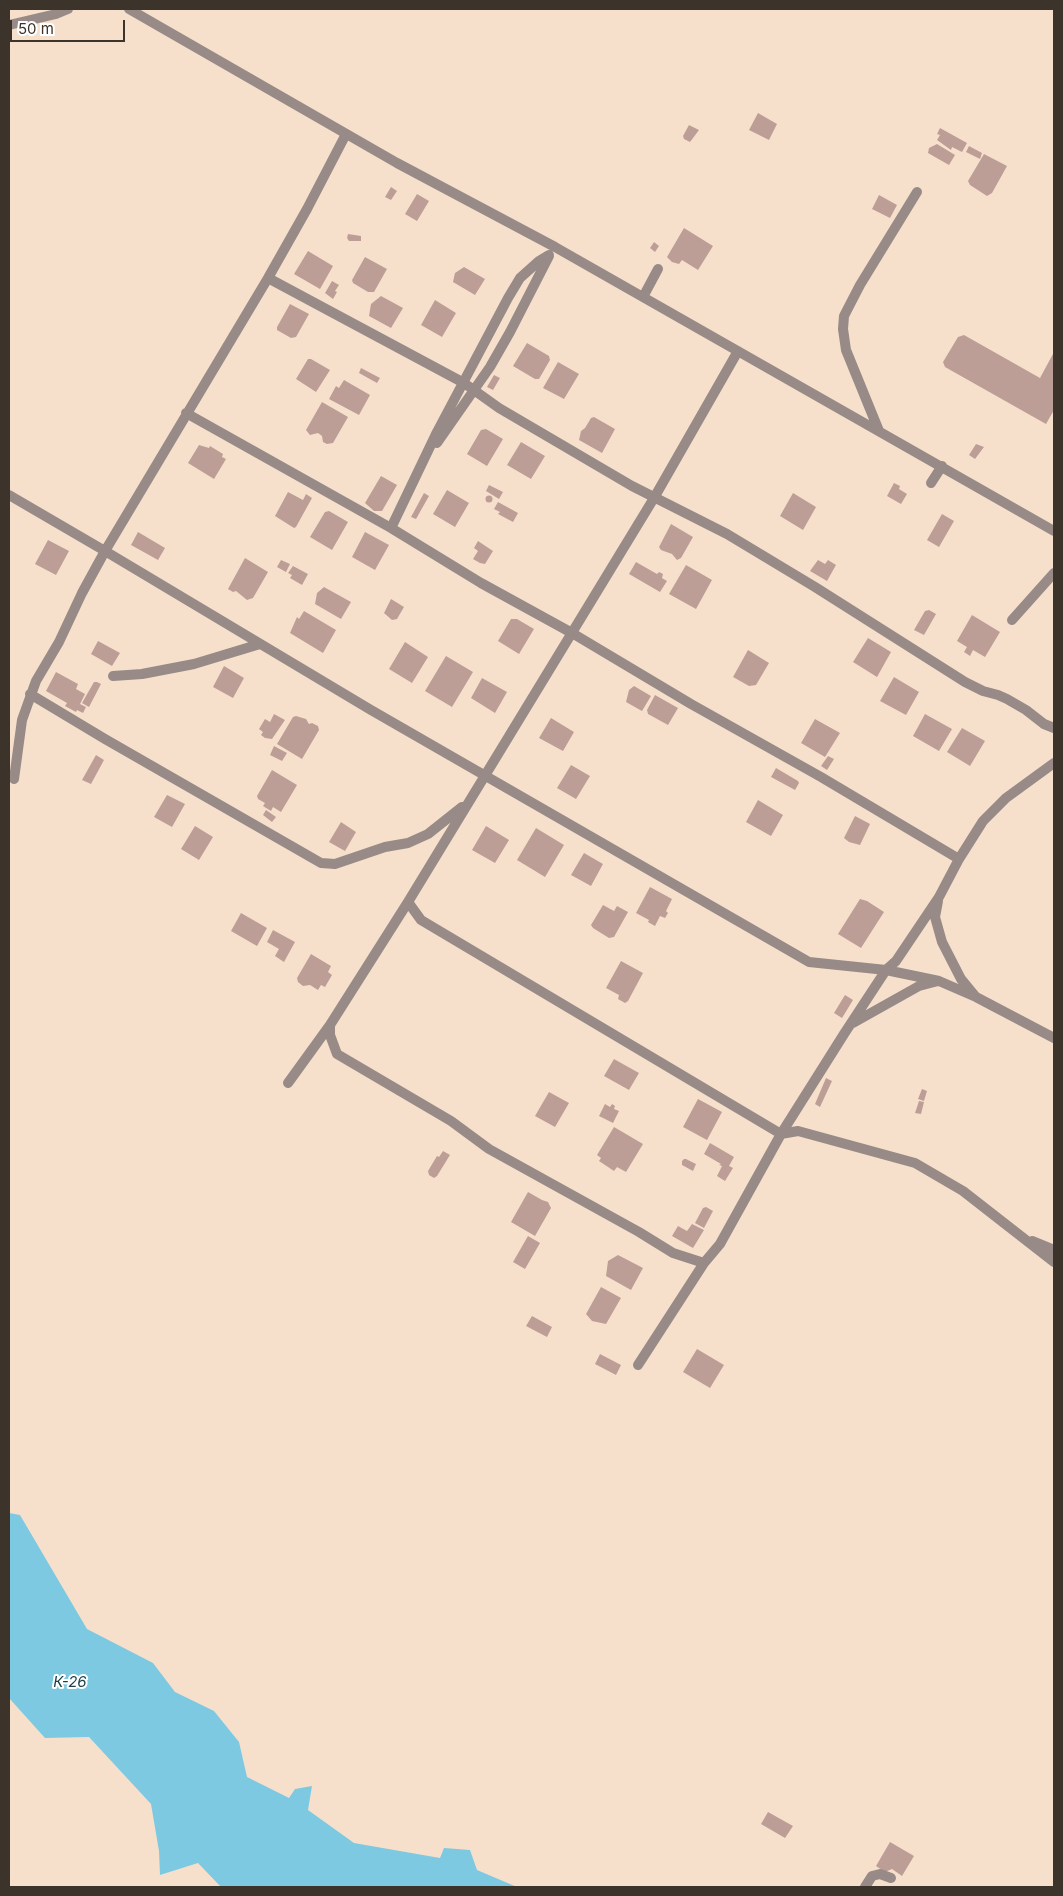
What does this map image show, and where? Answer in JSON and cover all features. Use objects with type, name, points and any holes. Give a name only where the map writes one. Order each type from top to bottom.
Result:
[{"type":"street","points":[[9,25],[56,14],[68,9]]},
{"type":"street","points":[[129,9],[552,251],[643,297],[1054,531]]},
{"type":"street","points":[[14,779],[22,720],[36,681],[60,642],[82,593],[105,551],[268,278],[346,134]]},
{"type":"street","points":[[879,431],[846,350],[843,329],[844,316],[860,285],[917,192]]},
{"type":"street","points":[[391,528],[426,455],[520,278],[552,251]]},
{"type":"street","points":[[426,455],[441,438],[475,390],[510,332],[552,251]]},
{"type":"street","points":[[643,297],[658,269]]},
{"type":"street","points":[[268,278],[464,383],[499,408],[654,498],[727,534],[965,682],[983,691],[1007,699],[1026,710],[1044,724],[1054,728]]},
{"type":"street","points":[[288,1083],[330,1025],[408,902],[484,774],[654,498],[738,351]]},
{"type":"street","points":[[186,413],[391,528],[691,704],[821,776],[959,859]]},
{"type":"street","points":[[931,483],[942,466]]},
{"type":"street","points":[[9,495],[371,710],[809,962],[886,970],[939,981],[976,996],[1054,1038]]},
{"type":"street","points":[[1012,620],[1054,573]]},
{"type":"street","points":[[114,676],[142,674],[194,664],[260,644]]},
{"type":"street","points":[[30,694],[321,862],[335,864],[385,847],[408,843],[428,834],[467,803]]},
{"type":"street","points":[[638,1365],[704,1263],[720,1244],[781,1134],[849,1025],[886,970],[896,961],[939,897],[959,859],[983,821],[1006,798],[1054,763]]},
{"type":"street","points":[[939,897],[935,917],[942,942],[961,979],[976,996]]},
{"type":"street","points":[[408,902],[421,920],[781,1134],[798,1131],[915,1163],[963,1191],[1054,1262]]},
{"type":"street","points":[[849,1025],[919,986],[939,981]]},
{"type":"street","points":[[330,1025],[330,1035],[337,1054],[451,1121],[489,1149],[673,1253],[704,1263]]},
{"type":"street","points":[[1022,1236],[1054,1250]]},
{"type":"street","points":[[865,1887],[872,1876],[880,1874],[891,1878]]},
{"type":"water","name":"К-26","points":[[9,1513],[20,1515],[87,1629],[153,1663],[175,1692],[214,1711],[239,1742],[247,1777],[289,1798],[295,1789],[312,1786],[308,1810],[354,1843],[440,1858],[444,1848],[470,1850],[477,1870],[517,1887],[221,1887],[198,1863],[160,1875],[159,1851],[151,1804],[89,1737],[45,1738],[9,1698]]},
{"type":"building","points":[[758,113],[777,124],[769,140],[749,130]]},
{"type":"building","points":[[689,125],[699,130],[690,142],[684,139],[683,136]]},
{"type":"building","points":[[940,128],[967,143],[962,152],[952,147],[951,150],[937,140],[940,135],[937,134]]},
{"type":"building","points":[[937,144],[955,155],[949,165],[928,153],[929,148]]},
{"type":"building","points":[[969,146],[982,153],[980,159],[966,152]]},
{"type":"building","points":[[984,154],[1007,166],[992,193],[987,196],[970,185],[968,181]]},
{"type":"building","points":[[391,187],[397,191],[391,200],[385,197]]},
{"type":"building","points":[[417,194],[429,201],[417,221],[405,214]]},
{"type":"building","points":[[879,195],[897,205],[890,218],[872,209]]},
{"type":"building","points":[[684,228],[713,246],[698,270],[682,260],[679,264],[672,262],[667,257]]},
{"type":"building","points":[[348,234],[361,236],[361,241],[349,241],[347,238]]},
{"type":"building","points":[[654,242],[659,246],[655,252],[650,248]]},
{"type":"building","points":[[308,251],[333,266],[320,289],[294,274]]},
{"type":"building","points":[[365,257],[387,269],[374,292],[368,292],[353,283],[352,280]]},
{"type":"building","points":[[464,267],[485,279],[475,295],[453,282],[455,273]]},
{"type":"building","points":[[332,281],[339,285],[333,299],[325,293]]},
{"type":"building","points":[[381,296],[403,308],[391,328],[369,316],[371,304]]},
{"type":"building","points":[[435,300],[456,313],[442,337],[421,325]]},
{"type":"building","points":[[290,304],[309,314],[296,337],[291,338],[277,330]]},
{"type":"building","points":[[964,335],[1040,378],[1054,352],[1054,410],[1046,424],[945,367],[943,362],[958,337]]},
{"type":"building","points":[[527,343],[549,356],[550,360],[539,379],[535,379],[513,366]]},
{"type":"building","points":[[308,359],[330,370],[316,392],[296,379]]},
{"type":"building","points":[[558,362],[579,374],[564,399],[543,388]]},
{"type":"building","points":[[361,368],[380,378],[377,383],[359,373]]},
{"type":"building","points":[[494,375],[500,378],[493,390],[487,387]]},
{"type":"building","points":[[344,380],[370,395],[359,415],[329,399],[336,386],[339,388]]},
{"type":"building","points":[[322,402],[348,417],[333,443],[327,444],[323,442],[322,436],[318,433],[310,435],[306,430]]},
{"type":"building","points":[[594,417],[615,429],[602,453],[579,440],[581,431],[591,418]]},
{"type":"building","points":[[486,429],[503,439],[487,466],[467,454],[481,430]]},
{"type":"building","points":[[521,442],[545,456],[531,479],[507,465]]},
{"type":"building","points":[[976,444],[984,447],[975,459],[969,455]]},
{"type":"building","points":[[199,445],[209,448],[210,446],[223,454],[222,457],[226,459],[214,479],[188,463]]},
{"type":"building","points":[[381,476],[397,485],[382,511],[374,511],[365,503]]},
{"type":"building","points":[[894,483],[900,486],[899,489],[907,494],[901,504],[887,496]]},
{"type":"building","points":[[489,485],[503,492],[499,499],[486,491]]},
{"type":"building","points":[[447,490],[469,503],[455,527],[433,514]]},
{"type":"building","points":[[288,492],[303,500],[306,494],[312,498],[294,528],[275,516]]},
{"type":"building","points":[[424,493],[429,496],[416,519],[411,517]]},
{"type":"building","points":[[793,493],[816,507],[803,530],[780,516]]},
{"type":"building","points":[[489,495],[493,499],[489,503],[485,499]]},
{"type":"building","points":[[498,502],[518,513],[513,522],[498,514],[500,512],[494,509]]},
{"type":"building","points":[[329,511],[348,522],[332,550],[310,537],[325,512]]},
{"type":"building","points":[[942,514],[954,521],[939,547],[927,540]]},
{"type":"building","points":[[671,524],[693,537],[681,558],[677,560],[672,554],[661,550],[659,547]]},
{"type":"building","points":[[138,532],[165,548],[158,560],[131,545]]},
{"type":"building","points":[[365,532],[389,545],[375,570],[352,557]]},
{"type":"building","points":[[48,540],[69,551],[56,575],[35,564]]},
{"type":"building","points":[[478,541],[493,551],[485,564],[473,559],[478,551],[474,548]]},
{"type":"building","points":[[245,558],[268,572],[253,598],[247,600],[236,591],[233,592],[228,589]]},
{"type":"building","points":[[281,560],[290,564],[286,572],[277,567]]},
{"type":"building","points":[[818,560],[825,564],[828,560],[836,565],[827,581],[810,571]]},
{"type":"building","points":[[636,562],[657,574],[659,572],[663,574],[662,578],[667,581],[660,592],[629,574]]},
{"type":"building","points":[[686,565],[712,580],[696,609],[669,594]]},
{"type":"building","points":[[293,566],[308,574],[302,585],[290,578],[292,575],[288,573]]},
{"type":"building","points":[[324,587],[351,602],[341,619],[315,604],[317,593]]},
{"type":"building","points":[[391,599],[404,607],[397,619],[392,620],[384,613]]},
{"type":"building","points":[[929,610],[936,614],[924,635],[914,630],[925,611]]},
{"type":"building","points":[[304,611],[336,630],[323,653],[290,633],[297,617],[299,619]]},
{"type":"building","points":[[972,615],[1000,632],[985,657],[973,650],[970,656],[964,652],[967,647],[957,641]]},
{"type":"building","points":[[511,619],[517,619],[534,629],[519,654],[498,641]]},
{"type":"building","points":[[868,638],[891,652],[877,677],[853,662]]},
{"type":"building","points":[[98,641],[120,653],[112,666],[91,654]]},
{"type":"building","points":[[405,642],[428,657],[412,683],[389,669]]},
{"type":"building","points":[[748,650],[769,663],[756,685],[749,686],[733,677]]},
{"type":"building","points":[[446,656],[473,672],[452,707],[425,691]]},
{"type":"building","points":[[224,666],[244,678],[233,698],[213,687]]},
{"type":"building","points":[[56,672],[78,684],[76,689],[85,694],[80,704],[86,707],[83,713],[77,710],[76,712],[65,706],[67,703],[46,691]]},
{"type":"building","points":[[894,677],[919,692],[906,715],[880,701]]},
{"type":"building","points":[[482,678],[507,692],[495,713],[471,698]]},
{"type":"building","points":[[94,682],[101,684],[89,707],[82,703]]},
{"type":"building","points":[[634,686],[651,696],[642,711],[626,702],[629,690]]},
{"type":"building","points":[[655,695],[678,708],[668,725],[648,714],[647,710]]},
{"type":"building","points":[[274,714],[285,720],[272,739],[265,738],[261,735],[263,732],[259,729],[265,719],[270,722]]},
{"type":"building","points":[[925,714],[952,729],[939,751],[913,736]]},
{"type":"building","points":[[293,717],[306,719],[309,724],[312,723],[318,726],[319,730],[302,759],[277,744]]},
{"type":"building","points":[[551,718],[574,732],[563,751],[539,738]]},
{"type":"building","points":[[815,719],[840,733],[825,757],[801,743]]},
{"type":"building","points":[[962,728],[985,741],[970,766],[947,752]]},
{"type":"building","points":[[274,746],[287,753],[282,761],[270,755]]},
{"type":"building","points":[[96,755],[104,760],[91,784],[82,780]]},
{"type":"building","points":[[828,756],[834,759],[827,770],[821,766]]},
{"type":"building","points":[[571,765],[590,776],[576,799],[557,788]]},
{"type":"building","points":[[776,768],[798,781],[799,783],[795,790],[771,777]]},
{"type":"building","points":[[272,770],[297,785],[281,812],[273,807],[271,811],[263,806],[265,803],[258,799],[257,796]]},
{"type":"building","points":[[167,795],[185,804],[172,827],[154,817]]},
{"type":"building","points":[[758,800],[783,815],[771,836],[746,822]]},
{"type":"building","points":[[266,810],[276,817],[272,822],[263,815]]},
{"type":"building","points":[[855,816],[870,824],[860,845],[849,842],[844,838]]},
{"type":"building","points":[[341,822],[356,832],[345,851],[329,842]]},
{"type":"building","points":[[195,826],[213,837],[199,860],[181,849]]},
{"type":"building","points":[[486,826],[509,840],[495,863],[472,850]]},
{"type":"building","points":[[536,828],[564,845],[545,877],[517,860]]},
{"type":"building","points":[[584,853],[603,864],[591,886],[571,875]]},
{"type":"building","points":[[650,887],[672,899],[665,918],[660,916],[655,926],[648,922],[649,920],[636,913]]},
{"type":"building","points":[[860,899],[867,901],[884,912],[861,948],[838,934]]},
{"type":"building","points":[[603,905],[614,911],[617,906],[628,912],[614,937],[609,938],[591,925]]},
{"type":"building","points":[[241,913],[267,928],[257,946],[231,931]]},
{"type":"building","points":[[273,930],[295,942],[284,962],[275,956],[279,949],[267,942]]},
{"type":"building","points":[[311,954],[331,966],[328,972],[332,975],[325,987],[321,985],[318,990],[310,985],[303,986],[298,982],[297,978]]},
{"type":"building","points":[[621,961],[643,973],[628,1001],[625,1003],[618,999],[619,995],[606,988]]},
{"type":"building","points":[[845,995],[853,1000],[842,1018],[834,1013]]},
{"type":"building","points":[[614,1059],[639,1073],[629,1090],[604,1076]]},
{"type":"building","points":[[826,1078],[832,1081],[820,1107],[815,1104]]},
{"type":"building","points":[[922,1089],[927,1091],[924,1101],[918,1099]]},
{"type":"building","points":[[549,1092],[569,1103],[555,1127],[535,1116]]},
{"type":"building","points":[[698,1099],[722,1112],[707,1140],[683,1127]]},
{"type":"building","points":[[919,1101],[924,1102],[921,1114],[915,1113]]},
{"type":"building","points":[[605,1104],[610,1107],[612,1104],[615,1106],[614,1109],[619,1111],[613,1123],[599,1116]]},
{"type":"building","points":[[614,1127],[643,1144],[626,1172],[617,1167],[614,1171],[599,1161],[601,1158],[597,1155]]},
{"type":"building","points":[[710,1143],[734,1157],[729,1166],[733,1168],[725,1181],[717,1176],[722,1166],[719,1165],[721,1164],[704,1154]]},
{"type":"building","points":[[443,1151],[450,1155],[434,1178],[429,1175],[428,1171],[437,1156],[439,1157]]},
{"type":"building","points":[[684,1159],[696,1164],[693,1171],[682,1165]]},
{"type":"building","points":[[528,1192],[548,1202],[551,1208],[535,1236],[511,1222]]},
{"type":"building","points":[[706,1207],[713,1211],[704,1228],[695,1223],[703,1208]]},
{"type":"building","points":[[692,1224],[704,1230],[693,1248],[672,1236],[678,1226],[687,1231]]},
{"type":"building","points":[[528,1236],[540,1243],[525,1269],[513,1262]]},
{"type":"building","points":[[618,1255],[643,1268],[631,1290],[606,1276],[608,1261]]},
{"type":"building","points":[[601,1287],[621,1298],[606,1324],[592,1321],[586,1314]]},
{"type":"building","points":[[532,1316],[552,1327],[547,1337],[526,1326]]},
{"type":"building","points":[[697,1349],[724,1365],[710,1388],[683,1372]]},
{"type":"building","points":[[600,1354],[621,1365],[616,1375],[595,1364]]},
{"type":"building","points":[[768,1812],[793,1826],[785,1838],[761,1824]]},
{"type":"building","points":[[890,1842],[914,1856],[902,1876],[892,1869],[885,1872],[876,1866]]}]
